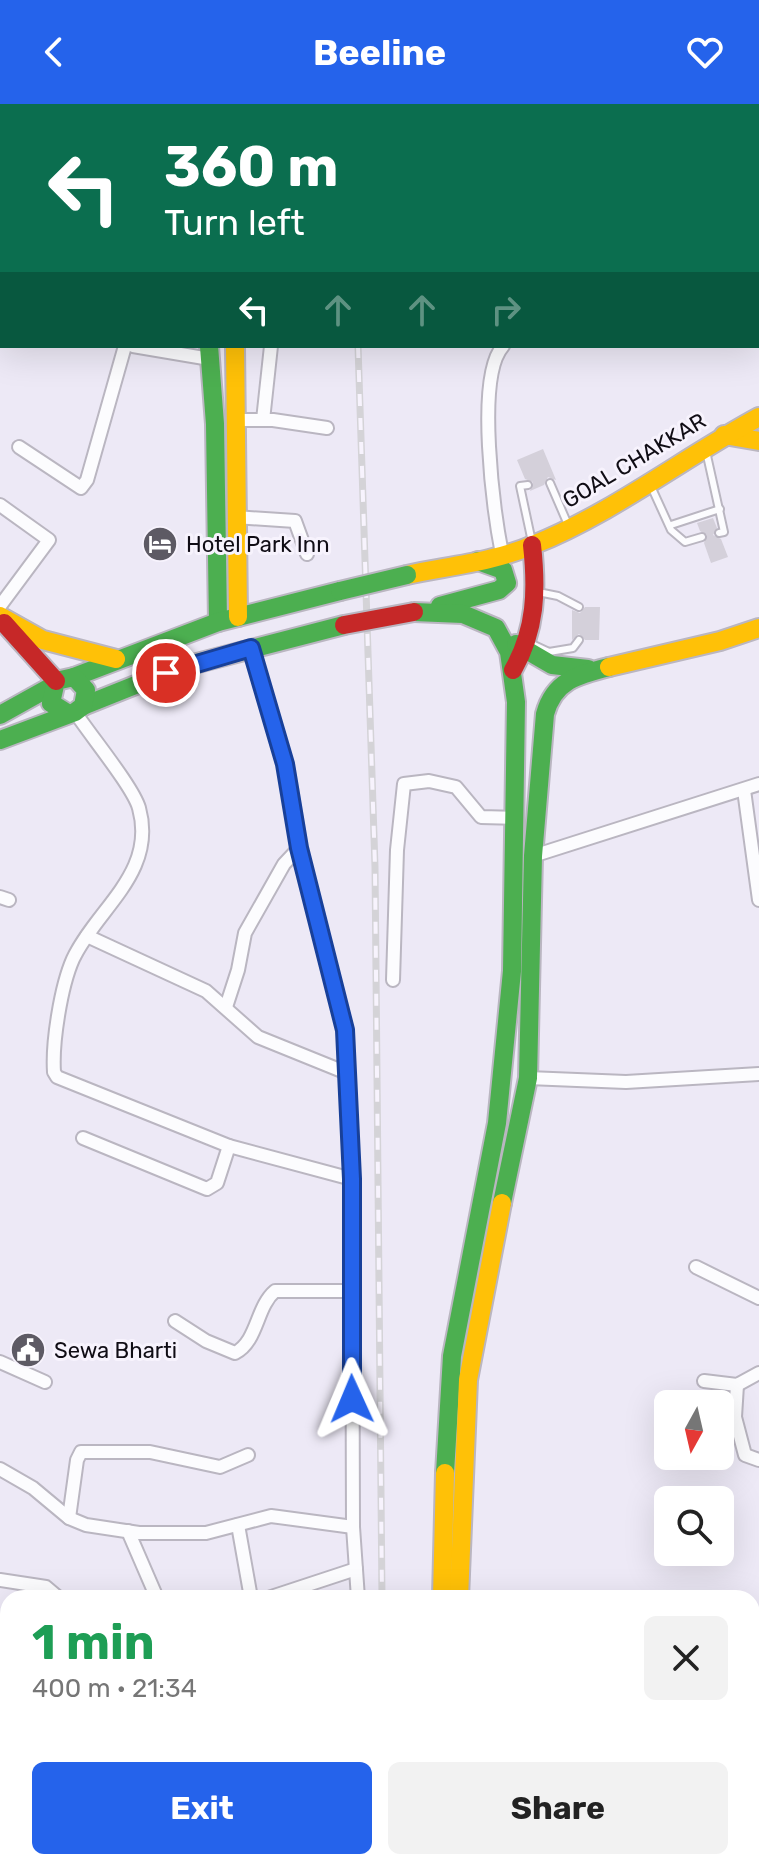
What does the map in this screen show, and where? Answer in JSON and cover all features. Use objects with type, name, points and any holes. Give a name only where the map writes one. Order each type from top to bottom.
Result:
[{"type":"main road","points":[[235,348],[238,617]]},
{"type":"main road","points":[[209,353],[215,424],[218,622]]},
{"type":"main road","name":"GOAL CHAKKAR","points":[[0,715],[61,681],[218,622],[532,545],[650,484],[724,435],[759,417]]},
{"type":"main road","points":[[724,435],[759,441]]},
{"type":"main road","points":[[513,670],[526,647],[537,592],[532,545]]},
{"type":"main road","points":[[0,740],[75,710],[116,689],[251,648],[471,599],[499,590],[507,583],[503,570],[475,560]]},
{"type":"main road","points":[[414,612],[465,614],[566,669],[603,668]]},
{"type":"main road","points":[[0,618],[43,640],[116,659]]},
{"type":"main road","points":[[0,618],[61,681],[86,690],[75,710]]},
{"type":"main road","points":[[459,1590],[468,1380],[483,1291],[528,1078],[533,856],[545,714],[550,695],[559,685],[603,668],[720,641],[759,628]]},
{"type":"main road","points":[[442,1590],[445,1449],[452,1356],[465,1277],[489,1174],[509,1013],[516,818],[513,670],[502,634]]},
{"type":"main road","points":[[61,681],[51,703],[75,710]]},
{"type":"street","points":[[19,447],[81,488],[87,480],[124,348]]},
{"type":"street","points":[[155,348],[209,353]]},
{"type":"street","points":[[263,420],[271,348]]},
{"type":"street","points":[[501,348],[494,357],[490,400],[490,489],[502,554]]},
{"type":"street","points":[[235,420],[263,420],[327,428]]},
{"type":"street","points":[[0,505],[49,540],[0,606]]},
{"type":"street","points":[[235,517],[295,521],[307,554]]},
{"type":"street","points":[[251,648],[285,764],[299,848],[341,1006],[352,1179],[353,1527],[357,1590]]},
{"type":"street","points":[[75,710],[136,800],[141,825],[137,859],[128,883],[87,936],[74,958],[64,985],[53,1064],[57,1077],[229,1146],[352,1179]]},
{"type":"street","points":[[393,980],[397,850],[404,784],[438,781],[463,791],[481,817],[516,818]]},
{"type":"street","points":[[533,856],[759,784]]},
{"type":"street","points":[[744,790],[759,900]]},
{"type":"street","points":[[226,1007],[238,970],[245,933],[284,864],[299,848]]},
{"type":"street","points":[[87,936],[206,991],[258,1037],[347,1073]]},
{"type":"street","points":[[528,1078],[626,1082],[759,1074]]},
{"type":"street","points":[[83,1138],[207,1189],[217,1183],[229,1146]]},
{"type":"street","points":[[696,1267],[759,1298]]},
{"type":"street","points":[[175,1321],[206,1341],[235,1353],[248,1342],[263,1307],[275,1291],[352,1291]]},
{"type":"street","points":[[0,1362],[45,1382]]},
{"type":"street","points":[[704,1381],[737,1385],[759,1373]]},
{"type":"street","points":[[737,1385],[737,1434],[745,1455],[759,1460]]},
{"type":"street","points":[[69,1518],[77,1460],[81,1452],[150,1452],[220,1467],[248,1455]]},
{"type":"street","points":[[0,1469],[33,1488],[69,1518],[86,1525],[128,1531],[206,1533],[271,1516],[353,1527]]},
{"type":"street","points":[[238,1525],[250,1590]]},
{"type":"street","points":[[128,1531],[154,1590]]},
{"type":"street","points":[[292,1590],[356,1569]]},
{"type":"street","points":[[0,1580],[50,1590]]},
{"type":"lane","points":[[705,447],[724,532],[719,533]]},
{"type":"lane","points":[[550,483],[569,527]]},
{"type":"lane","points":[[650,484],[671,530],[685,542],[702,537]]},
{"type":"lane","points":[[528,485],[520,486],[532,545]]},
{"type":"lane","points":[[671,525],[720,509]]},
{"type":"lane","points":[[537,592],[558,596],[579,607]]},
{"type":"lane","points":[[526,647],[549,652],[573,648],[579,640]]},
{"type":"building","points":[[543,449],[556,480],[548,477],[544,485],[530,491],[533,482],[525,479],[517,460]]},
{"type":"building","points":[[713,518],[717,528],[713,535],[721,539],[728,557],[711,563],[704,543],[707,535],[700,531],[697,523]]},
{"type":"building","points":[[585,607],[600,607],[599,640],[585,640],[579,634],[572,640],[572,610],[580,613]]},
{"type":"railway","points":[[358,348],[375,867],[382,1590]]},
{"type":"traffic: fast","points":[[209,348],[215,424],[218,622]]},
{"type":"traffic: fast","points":[[440,606],[499,590],[507,583],[503,570],[478,561]]},
{"type":"traffic: fast","points":[[340,591],[407,575]]},
{"type":"traffic: fast","points":[[74,677],[218,622],[340,591]]},
{"type":"traffic: fast","points":[[414,612],[463,614],[496,628],[509,652],[516,702],[512,971],[497,1123],[452,1356],[445,1473]]},
{"type":"traffic: fast","points":[[83,706],[178,668],[344,625]]},
{"type":"traffic: fast","points":[[516,644],[552,665],[588,669]]},
{"type":"traffic: fast","points":[[502,1203],[528,1078],[533,856],[545,714],[554,694],[568,681],[609,667]]},
{"type":"traffic: fast","points":[[0,740],[75,712],[83,706],[86,690],[74,677],[56,681],[51,703],[67,713]]},
{"type":"traffic: fast","points":[[0,715],[52,686]]},
{"type":"traffic: slow","points":[[235,348],[238,617]]},
{"type":"traffic: slow","points":[[407,575],[502,556],[563,532],[759,417]]},
{"type":"traffic: slow","points":[[724,435],[759,441]]},
{"type":"traffic: slow","points":[[0,616],[43,640],[116,659]]},
{"type":"traffic: slow","points":[[609,667],[720,641],[759,628]]},
{"type":"traffic: slow","points":[[459,1590],[468,1380],[502,1203]]},
{"type":"traffic: slow","points":[[442,1590],[445,1473]]},
{"type":"traffic: jam","points":[[513,670],[526,640],[533,609],[532,545]]},
{"type":"traffic: jam","points":[[344,625],[414,612]]},
{"type":"traffic: jam","points":[[4,623],[56,681]]},
{"type":"place","name":"Hotel Park Inn","points":[[160,544]]},
{"type":"place","name":"Sewa Bharti","points":[[28,1350]]},
{"type":"route","points":[[166,673],[251,648],[285,764],[299,848],[345,1030],[352,1179],[352,1399]]}]
